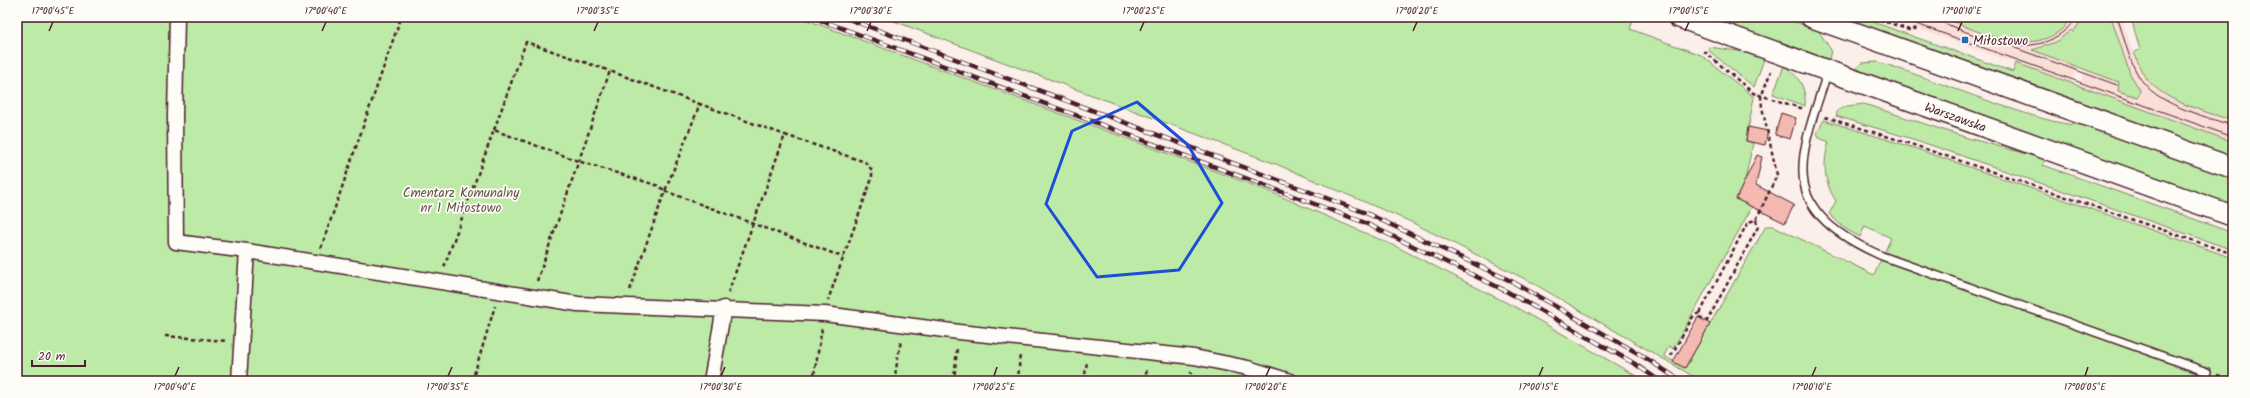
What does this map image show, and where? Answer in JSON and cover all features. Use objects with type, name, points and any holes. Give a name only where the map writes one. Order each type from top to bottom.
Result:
[{"type":"main road","name":"Warszawska","points":[[1678,17],[2233,216]]},
{"type":"main road","points":[[1811,17],[2233,168]]},
{"type":"street","points":[[177,17],[175,117],[176,242],[246,251],[578,304],[724,308],[825,314],[959,332],[1022,337],[1194,357],[1248,368],[1290,381]]},
{"type":"street","points":[[239,381],[246,251]]},
{"type":"street","points":[[711,381],[724,308]]},
{"type":"lane","points":[[1828,71],[1814,113],[1802,161],[1804,182],[1813,208],[1822,220],[1840,234],[1882,256],[2207,372]]},
{"type":"path","points":[[316,262],[401,17]]},
{"type":"path","points":[[1872,17],[1909,30],[1918,28]]},
{"type":"path","points":[[439,282],[526,42],[785,135],[865,162],[872,170],[872,178],[843,257],[825,314],[813,381]]},
{"type":"path","points":[[1704,51],[1753,93],[1906,142],[2233,254]]},
{"type":"path","points":[[1700,313],[1700,317],[1705,320],[1758,227],[1756,220],[1777,175],[1762,107],[1762,96],[1773,66]]},
{"type":"path","points":[[531,297],[610,71]]},
{"type":"path","points":[[625,306],[665,191],[700,104]]},
{"type":"path","points":[[494,130],[578,161],[658,186],[665,191],[843,257]]},
{"type":"path","points":[[724,308],[752,224],[785,135]]},
{"type":"path","points":[[1671,356],[1694,315],[1700,313],[1748,222],[1756,220]]},
{"type":"path","points":[[472,381],[500,292]]},
{"type":"path","points":[[894,381],[904,325]]},
{"type":"path","points":[[954,381],[959,332]]},
{"type":"path","points":[[165,336],[241,342]]},
{"type":"path","points":[[1018,381],[1022,337]]},
{"type":"highlighted area","points":[[1137,102],[1188,145],[1222,203],[1179,270],[1097,277],[1046,204],[1072,131]]},
{"type":"shaded area","points":[[1885,17],[1941,17],[2010,42],[2044,39],[2066,25],[2065,23],[2071,17],[2084,17],[2072,32],[2050,44],[2033,48],[2077,65],[2071,83]]},
{"type":"shaded area","points":[[2111,17],[2121,17],[2133,52],[2142,72],[2179,101],[2233,121],[2233,142],[2079,86],[2086,68],[2119,82],[2117,89],[2140,90],[2130,74]]},
{"type":"green space","name":"Cmentarz Komunalny nr 1 Miłostowo","points":[[17,17],[799,17],[1266,190],[1395,246],[1517,308],[1645,381],[17,381]]},
{"type":"green space","points":[[883,17],[1625,17],[1633,20],[1630,29],[1701,55],[1754,97],[1746,141],[1753,143],[1745,180],[1736,199],[1752,207],[1673,349],[1669,346],[1664,356],[1685,368],[1766,226],[1774,226],[1874,275],[1891,238],[1865,226],[1860,237],[1844,228],[1829,214],[1836,201],[1829,187],[1825,173],[1825,158],[1829,142],[1819,138],[1817,133],[1824,120],[1914,148],[2233,258],[2233,381],[1706,381],[1697,376],[1696,378],[1531,282],[1409,221],[1276,164]]},
{"type":"green space","points":[[1708,17],[1781,17],[1818,30],[1831,50],[1829,60]]},
{"type":"green space","points":[[1842,17],[1859,17],[2013,72],[2016,63],[2233,142],[2233,157]]},
{"type":"green space","points":[[1941,17],[2071,17],[2061,30],[2047,38],[2032,42],[2017,42],[1985,34]]},
{"type":"green space","points":[[2084,17],[2111,17],[2130,74],[2140,90],[2138,97],[2118,91],[2119,82],[2032,50],[2056,42],[2071,30],[2073,32]]},
{"type":"green space","points":[[2131,17],[2233,17],[2233,121],[2183,104],[2160,91],[2150,82],[2142,72],[2134,52],[2140,50]]},
{"type":"green space","points":[[1709,47],[1745,52],[1764,59],[1754,87],[1708,50]]},
{"type":"green space","points":[[1877,62],[2017,111],[2068,124],[2080,123],[2233,178],[2233,205],[1863,73],[1857,68],[1861,63]]},
{"type":"green space","points":[[1784,66],[1797,78],[1803,88],[1805,93],[1805,106],[1773,94]]},
{"type":"green space","points":[[1864,104],[1968,138],[2045,159],[2043,165],[2233,233],[2233,250],[1916,140],[1836,116],[1838,110],[1847,106]]},
{"type":"building","points":[[1781,113],[1796,118],[1790,139],[1775,135]]},
{"type":"building","points":[[1748,127],[1768,131],[1765,145],[1746,141]]},
{"type":"building","points":[[1757,155],[1762,157],[1756,185],[1794,205],[1785,223],[1736,199]]},
{"type":"building","points":[[1698,317],[1710,324],[1685,368],[1673,362]]},
{"type":"tram line","points":[[1897,17],[2233,137]]},
{"type":"tram line","points":[[1928,17],[1987,39],[2007,44],[2026,45],[2044,42],[2061,33],[2077,17]]},
{"type":"tram line","points":[[2117,17],[2131,61],[2138,75],[2146,85],[2156,94],[2180,108],[2233,126]]},
{"type":"tram line","points":[[2015,48],[2117,85]]},
{"type":"railway","points":[[812,17],[1363,222],[1506,291],[1635,364],[1660,381]]},
{"type":"railway","points":[[843,17],[1366,213],[1511,281],[1641,355],[1681,381]]},
{"type":"place","name":"Miłostowo","points":[[1965,40]]}]
